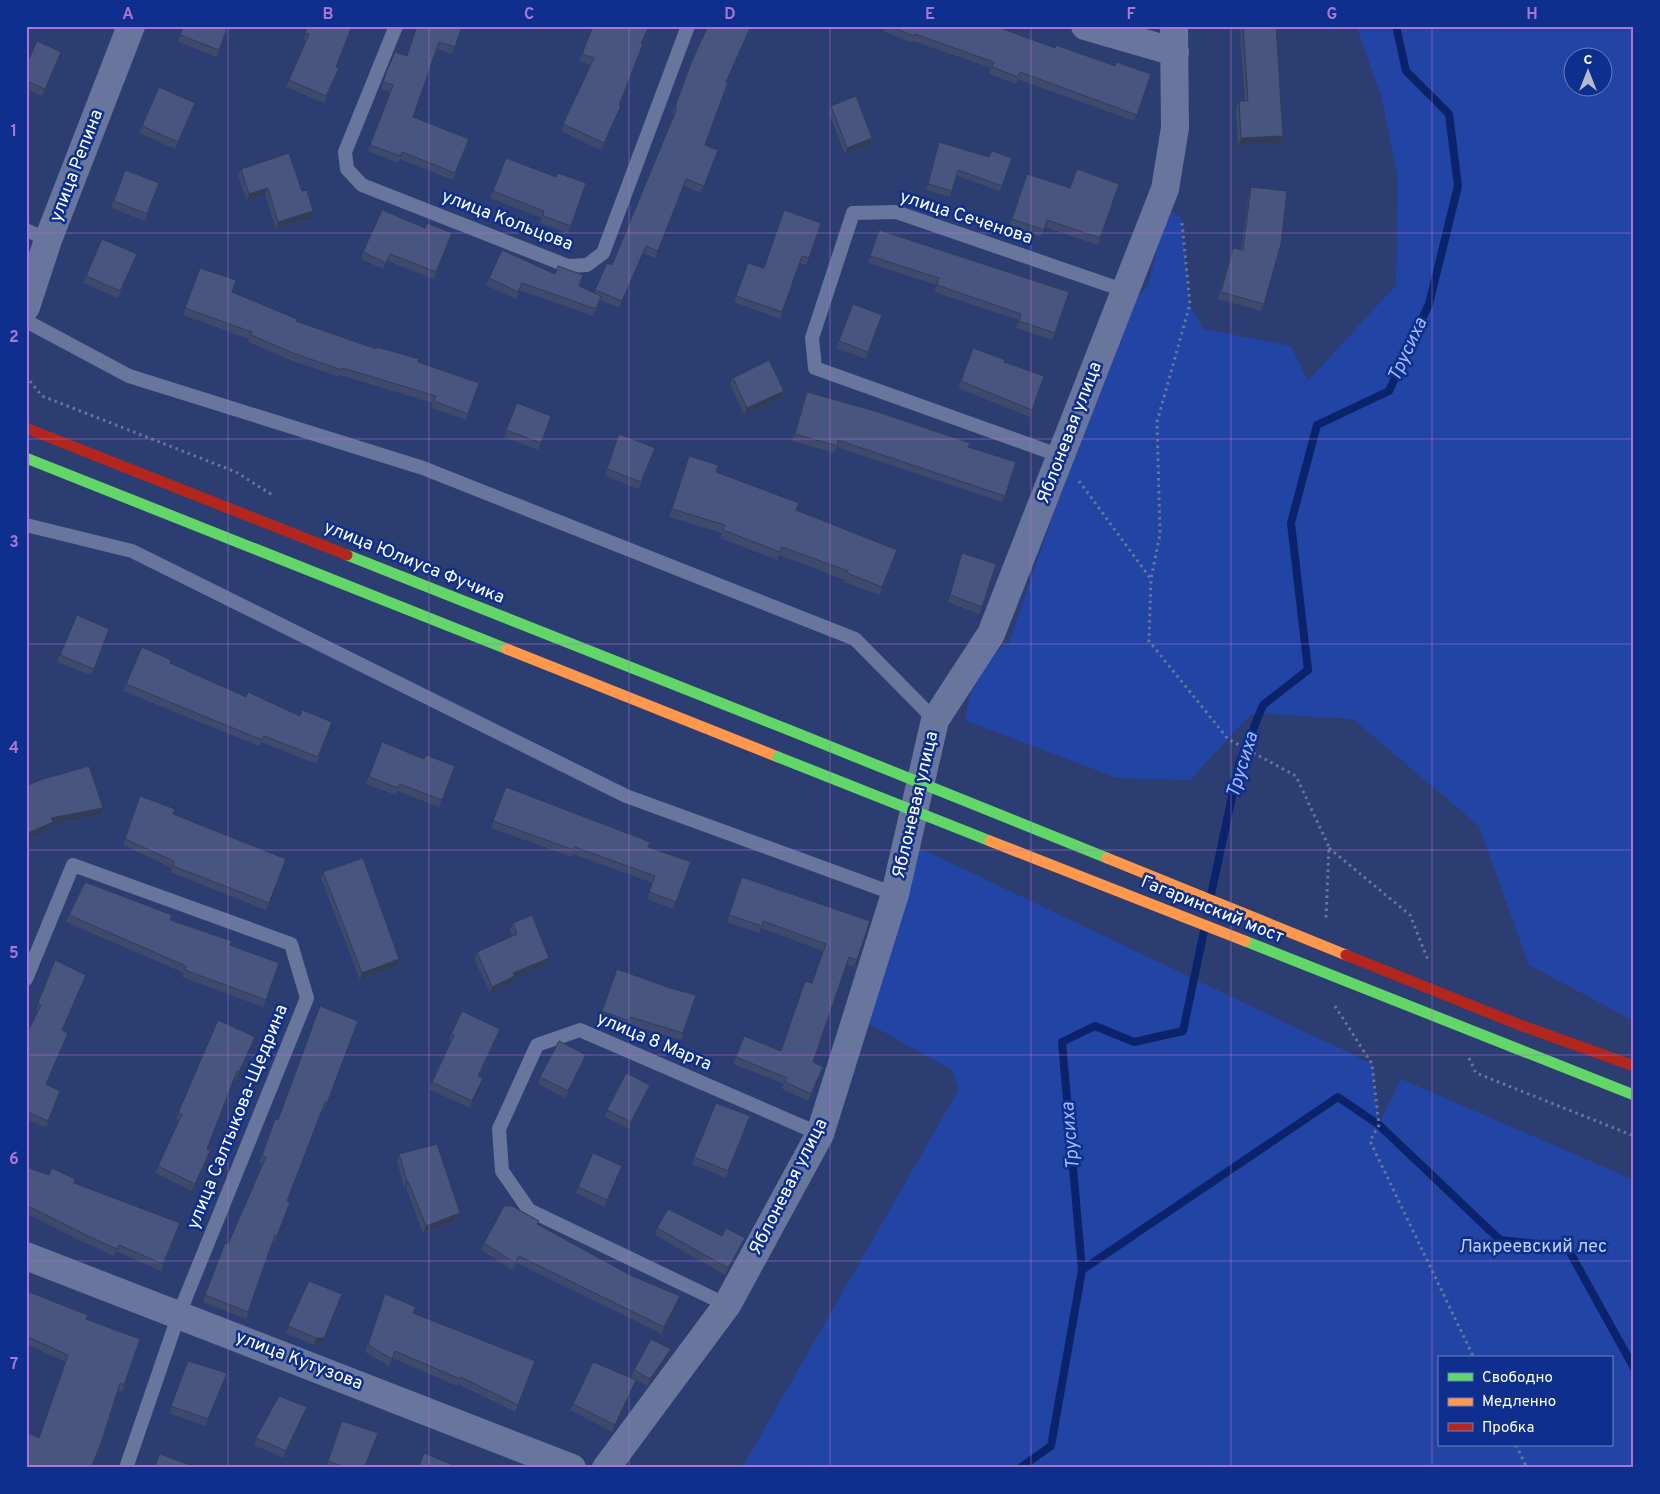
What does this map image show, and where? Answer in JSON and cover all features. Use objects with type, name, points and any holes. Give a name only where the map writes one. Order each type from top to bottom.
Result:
[{"type":"main road","name":"улица Юлиуса Фучика","points":[[26,428],[789,730]]},
{"type":"main road","name":"Гагаринский мост","points":[[26,458],[1634,1095]]},
{"type":"main road","name":"Гагаринский мост","points":[[789,730],[1511,1022],[1634,1066]]},
{"type":"street","name":"улица Репина","points":[[26,307],[37,235],[131,26]]},
{"type":"street","points":[[1085,26],[1175,39]]},
{"type":"street","name":"Яблоневая улица","points":[[606,1468],[727,1305],[820,1134],[895,894],[935,720],[991,634],[1165,189],[1175,128],[1175,39]]},
{"type":"street","name":"улица Кутузова","points":[[26,1256],[572,1468]]},
{"type":"lane","name":"улица Кольцова","points":[[396,26],[345,152],[347,169],[362,185],[568,266],[587,265],[603,253],[688,26]]},
{"type":"lane","name":"улица Сеченова","points":[[1062,456],[815,368],[812,338],[853,213],[896,212],[1126,291]]},
{"type":"lane","points":[[26,321],[129,376],[423,468],[855,639],[935,720]]},
{"type":"lane","points":[[26,525],[132,551],[626,796],[895,894]]},
{"type":"lane","name":"улица Салтыкова-Щедрина","points":[[26,979],[73,865],[291,944],[307,998],[179,1314],[126,1468]]},
{"type":"lane","name":"улица 8 Марта","points":[[727,1305],[529,1210],[502,1171],[499,1129],[537,1045],[580,1030],[820,1134]]},
{"type":"path","points":[[1181,217],[1190,304],[1157,422],[1160,534],[1151,579],[1149,641],[1228,739],[1296,776]]},
{"type":"path","points":[[1062,456],[1151,579]]},
{"type":"path","points":[[1372,1064],[1379,1124],[1370,1141],[1473,1356]]},
{"type":"path","points":[[1516,1446],[1527,1468]]},
{"type":"green space","points":[[1356,26],[1634,26],[1634,1021],[1529,965],[1479,826],[1353,719],[1252,713],[1190,780],[1117,778],[965,720],[976,662],[1009,643],[1123,310],[1148,286],[1167,209],[1181,217],[1190,304],[1203,329],[1291,346],[1308,381],[1396,285],[1398,178],[1381,95]]},
{"type":"green space","name":"Лакреевский лес","points":[[911,844],[1372,1064],[1379,1124],[1401,1079],[1634,1180],[1634,1468],[742,1468],[959,1089],[952,1070],[866,1022]]},
{"type":"building","points":[[184,26],[228,26],[219,50],[180,35]]},
{"type":"building","points":[[308,26],[352,26],[336,67],[339,68],[326,96],[289,80],[309,34],[305,33]]},
{"type":"building","points":[[417,26],[462,26],[455,47],[439,42],[413,117],[469,139],[455,173],[402,152],[401,156],[370,145],[393,85],[383,82],[387,70],[395,52],[407,56]]},
{"type":"building","points":[[593,26],[649,26],[619,105],[621,106],[604,143],[563,124],[594,58],[582,54]]},
{"type":"building","points":[[708,26],[751,26],[726,82],[728,82],[705,145],[718,150],[704,186],[686,179],[658,251],[646,246],[622,301],[595,290],[607,263],[612,265],[677,108],[675,107],[691,63]]},
{"type":"building","points":[[890,26],[995,26],[1055,48],[1056,45],[1115,66],[1116,62],[1151,74],[1137,115],[1020,72],[1018,77],[992,67],[994,62],[915,34],[914,36]]},
{"type":"building","points":[[1243,26],[1276,26],[1283,136],[1241,138],[1239,101],[1248,101]]},
{"type":"building","points":[[37,41],[61,52],[45,89],[26,81],[26,66]]},
{"type":"building","points":[[159,87],[195,103],[178,142],[142,126]]},
{"type":"building","points":[[856,96],[872,138],[847,148],[831,106]]},
{"type":"building","points":[[939,142],[989,157],[992,151],[1012,158],[1002,186],[958,170],[952,191],[928,184]]},
{"type":"building","points":[[289,153],[302,191],[307,190],[313,211],[278,222],[268,188],[249,194],[241,169]]},
{"type":"building","points":[[506,158],[556,177],[558,173],[586,183],[571,226],[543,216],[544,211],[493,191]]},
{"type":"building","points":[[1077,169],[1119,184],[1100,238],[1047,220],[1044,230],[1012,219],[1027,174],[1070,188]]},
{"type":"building","points":[[125,170],[159,183],[147,214],[114,201]]},
{"type":"building","points":[[1251,187],[1287,191],[1281,244],[1264,304],[1221,292],[1233,248],[1243,250]]},
{"type":"building","points":[[382,210],[425,228],[427,223],[452,233],[436,272],[390,254],[386,263],[363,252]]},
{"type":"building","points":[[784,210],[821,223],[809,258],[802,256],[782,312],[736,296],[748,263],[764,268]]},
{"type":"building","points":[[879,230],[1069,292],[1055,333],[1019,321],[1021,314],[937,285],[939,278],[870,256]]},
{"type":"building","points":[[102,239],[137,254],[120,291],[86,276]]},
{"type":"building","points":[[502,250],[555,274],[558,266],[583,275],[579,286],[601,296],[596,309],[522,283],[518,292],[489,278]]},
{"type":"building","points":[[200,268],[236,280],[232,292],[297,319],[296,321],[376,349],[377,347],[419,359],[418,362],[479,383],[468,414],[434,401],[436,396],[343,368],[342,370],[293,353],[251,335],[252,332],[185,308]]},
{"type":"building","points":[[853,304],[882,315],[868,352],[839,341]]},
{"type":"building","points":[[973,348],[1005,360],[1004,362],[1044,376],[1032,410],[961,381]]},
{"type":"building","points":[[769,360],[784,391],[747,408],[733,378]]},
{"type":"building","points":[[807,392],[875,411],[970,443],[968,447],[1016,462],[1005,496],[838,440],[837,446],[795,434]]},
{"type":"building","points":[[517,403],[551,416],[541,443],[506,430]]},
{"type":"building","points":[[619,434],[655,448],[641,482],[607,469]]},
{"type":"building","points":[[689,456],[718,465],[716,472],[799,503],[796,510],[897,550],[882,587],[847,573],[848,571],[782,547],[780,552],[723,530],[725,525],[672,509]]},
{"type":"building","points":[[962,553],[996,564],[982,607],[950,595]]},
{"type":"building","points":[[77,615],[109,629],[94,669],[60,655]]},
{"type":"building","points":[[142,647],[171,660],[170,663],[246,697],[248,692],[300,716],[302,710],[332,722],[318,757],[264,736],[262,740],[126,684]]},
{"type":"building","points":[[382,742],[424,759],[426,755],[455,766],[442,800],[400,784],[398,788],[369,777]]},
{"type":"building","points":[[89,766],[103,808],[51,818],[53,822],[28,833],[26,830],[26,786]]},
{"type":"building","points":[[506,787],[650,842],[648,847],[691,862],[676,902],[649,892],[655,876],[575,847],[574,850],[493,821]]},
{"type":"building","points":[[140,796],[175,809],[173,814],[286,859],[269,903],[173,866],[174,861],[125,839]]},
{"type":"building","points":[[363,858],[399,959],[362,973],[323,872]]},
{"type":"building","points":[[742,877],[870,921],[857,960],[849,957],[813,1062],[823,1067],[811,1094],[785,1082],[787,1078],[736,1057],[744,1036],[781,1051],[805,981],[812,983],[826,944],[763,921],[762,926],[729,915]]},
{"type":"building","points":[[85,882],[172,915],[170,920],[232,941],[230,945],[279,963],[266,1000],[185,970],[186,966],[69,915]]},
{"type":"building","points":[[532,915],[549,958],[513,973],[515,976],[492,987],[477,952],[517,934],[513,923]]},
{"type":"building","points":[[55,960],[86,975],[62,1030],[68,1033],[46,1084],[60,1091],[48,1121],[26,1111],[26,1035],[41,1005],[38,1003]]},
{"type":"building","points":[[617,969],[696,995],[683,1033],[630,1017],[629,1021],[602,1011]]},
{"type":"building","points":[[320,1006],[358,1021],[287,1201],[290,1202],[277,1236],[275,1235],[248,1312],[205,1295],[225,1243],[228,1244],[266,1157],[262,1156],[275,1119],[278,1120]]},
{"type":"building","points":[[462,1011],[500,1029],[478,1076],[483,1078],[472,1101],[432,1082],[454,1035],[451,1034]]},
{"type":"building","points":[[218,1020],[255,1037],[239,1072],[237,1071],[207,1149],[210,1151],[195,1184],[158,1166],[182,1114],[178,1113]]},
{"type":"building","points":[[559,1041],[586,1055],[568,1091],[540,1077]]},
{"type":"building","points":[[626,1073],[650,1085],[631,1122],[607,1110]]},
{"type":"building","points":[[716,1103],[750,1116],[728,1171],[694,1157]]},
{"type":"building","points":[[437,1144],[460,1213],[426,1226],[407,1181],[399,1154]]},
{"type":"building","points":[[593,1153],[622,1166],[607,1200],[578,1187]]},
{"type":"building","points":[[26,1167],[49,1175],[52,1168],[75,1179],[74,1183],[180,1223],[163,1264],[119,1245],[117,1249],[26,1205]]},
{"type":"building","points":[[504,1206],[512,1206],[539,1221],[537,1224],[630,1275],[680,1296],[664,1327],[519,1256],[515,1263],[484,1243]]},
{"type":"building","points":[[668,1209],[722,1236],[726,1228],[745,1238],[728,1268],[657,1228]]},
{"type":"building","points":[[309,1281],[342,1294],[324,1338],[316,1338],[288,1326]]},
{"type":"building","points":[[26,1289],[29,1292],[88,1315],[86,1319],[140,1339],[124,1385],[120,1383],[91,1468],[26,1468],[26,1432],[39,1438],[68,1355],[26,1336]]},
{"type":"building","points":[[385,1294],[416,1307],[413,1313],[535,1361],[518,1405],[461,1377],[460,1379],[395,1351],[392,1359],[368,1345]]},
{"type":"building","points":[[651,1339],[671,1349],[650,1379],[634,1370]]},
{"type":"building","points":[[188,1361],[227,1373],[208,1419],[171,1406]]},
{"type":"building","points":[[593,1362],[636,1380],[615,1425],[573,1404]]},
{"type":"building","points":[[279,1396],[307,1407],[286,1451],[256,1438]]},
{"type":"building","points":[[342,1421],[378,1433],[364,1468],[348,1468],[328,1461]]},
{"type":"building","points":[[424,1453],[460,1468],[418,1468]]},
{"type":"building","points":[[160,1454],[198,1468],[154,1468]]},
{"type":"waterway","name":"Трусиха","points":[[1211,895],[1239,764],[1263,705],[1308,670],[1291,523],[1317,425],[1389,391],[1429,304],[1458,186],[1449,114],[1406,71],[1396,26]]},
{"type":"waterway","name":"Трусиха","points":[[1020,1468],[1051,1446],[1082,1270],[1062,1042],[1095,1026],[1134,1042],[1183,1031],[1204,931]]},
{"type":"waterway","points":[[1082,1270],[1338,1097],[1379,1125],[1500,1240],[1567,1247],[1634,1368]]},
{"type":"traffic: fast","points":[[26,458],[507,649]]},
{"type":"traffic: fast","points":[[347,555],[789,730]]},
{"type":"traffic: fast","points":[[789,730],[1107,858]]},
{"type":"traffic: fast","points":[[778,757],[990,841]]},
{"type":"traffic: fast","points":[[1245,941],[1634,1095]]},
{"type":"traffic: slow","points":[[507,649],[778,757]]},
{"type":"traffic: slow","points":[[990,841],[1245,941]]},
{"type":"traffic: slow","points":[[1107,858],[1346,955]]},
{"type":"traffic: jam","points":[[26,428],[347,555]]},
{"type":"traffic: jam","points":[[1346,955],[1520,1025],[1634,1066]]}]
